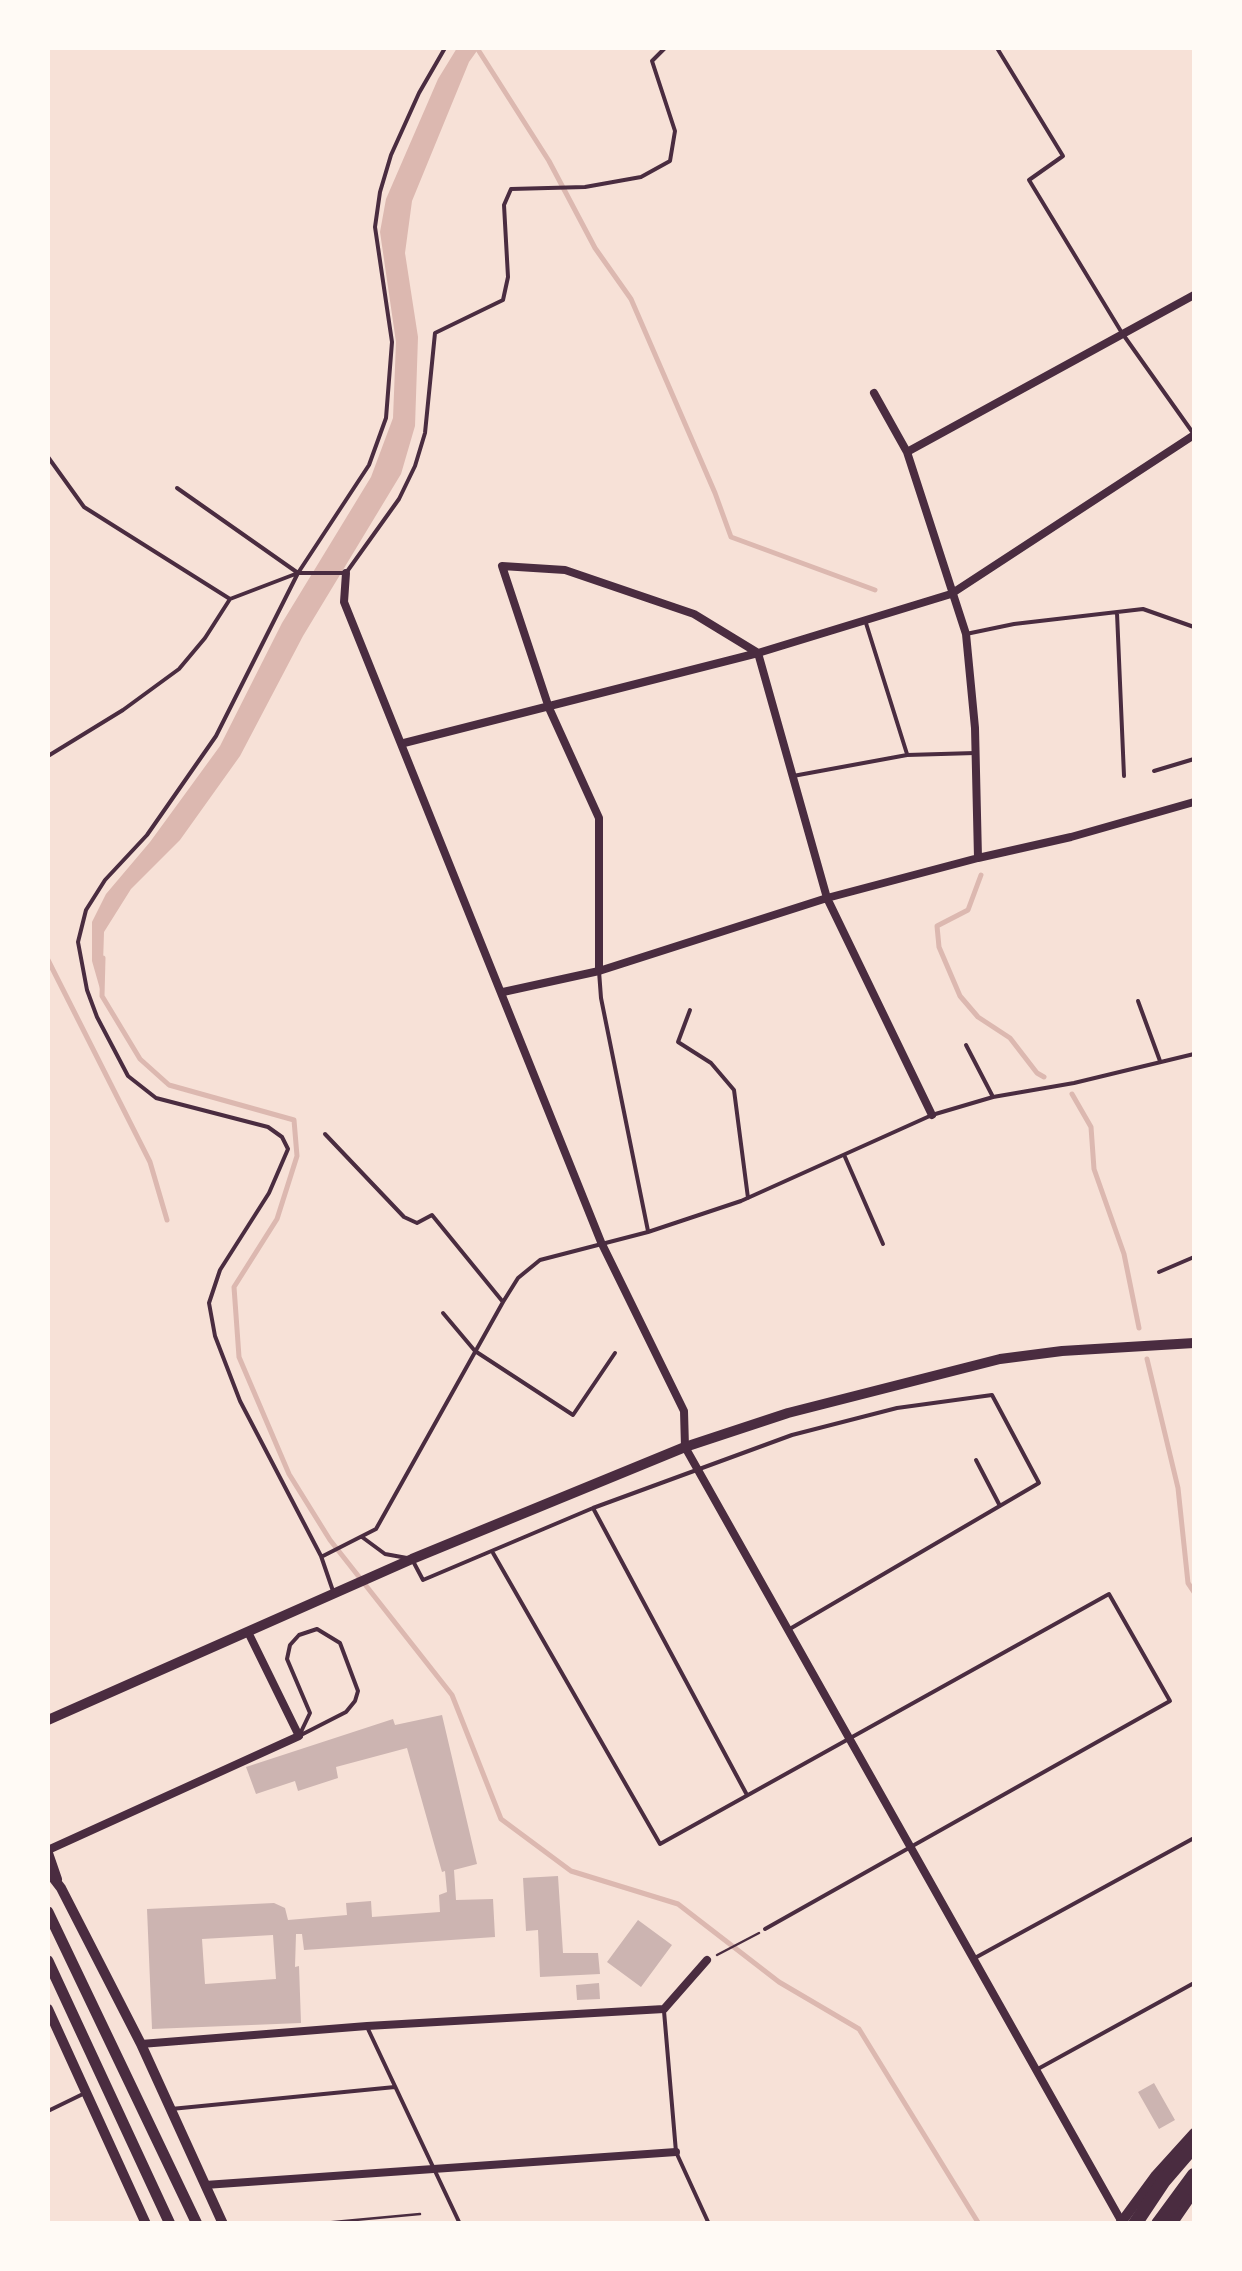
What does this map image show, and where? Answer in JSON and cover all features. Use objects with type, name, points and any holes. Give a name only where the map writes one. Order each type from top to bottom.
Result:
[{"type":"highway","points":[[1127,2223],[1147,2206],[1194,2146]]},
{"type":"highway","points":[[1162,2222],[1194,2175]]},
{"type":"main road","points":[[48,1912],[197,2224]]},
{"type":"main road","points":[[48,1961],[170,2224]]},
{"type":"street","points":[[906,452],[1194,295]]},
{"type":"street","points":[[874,393],[906,452],[966,634],[978,858]]},
{"type":"street","points":[[404,743],[758,654],[950,594],[1194,435]]},
{"type":"street","points":[[599,971],[599,818],[549,708],[502,566],[566,570],[694,614],[758,654],[827,898],[932,1116]]},
{"type":"street","points":[[346,573],[344,602],[404,743],[601,1242],[684,1412],[685,1447],[1036,2070],[1127,2223],[1178,2149],[1194,2134]]},
{"type":"street","points":[[503,992],[599,971],[827,898],[1194,802]]},
{"type":"street","points":[[48,1720],[412,1559],[685,1447],[807,1408],[1000,1359],[1194,1343]]},
{"type":"street","points":[[223,2224],[141,2044],[61,1888],[48,1850],[299,1736],[248,1632]]},
{"type":"street","points":[[48,1871],[61,1888]]},
{"type":"street","points":[[141,2044],[664,2009],[707,1960]]},
{"type":"street","points":[[48,2009],[146,2224]]},
{"type":"street","points":[[205,2185],[676,2152]]},
{"type":"street","points":[[1162,2222],[1194,2192]]},
{"type":"lane","points":[[334,1594],[322,1556],[240,1400],[214,1336],[210,1303],[220,1270],[269,1193],[288,1150],[282,1137],[268,1126],[156,1098],[128,1076],[97,1017],[87,990],[78,942],[86,910],[104,880],[147,835],[216,736],[298,573],[368,466],[386,418],[392,342],[375,227],[380,192],[419,93],[445,48]]},
{"type":"lane","points":[[48,756],[94,730],[179,669],[206,638],[230,599],[298,573],[346,573],[399,499],[415,466],[425,433],[435,334],[503,300],[508,277],[506,198],[511,189],[574,188],[640,177],[670,161],[676,132],[652,61],[665,48]]},
{"type":"lane","points":[[997,48],[1064,156],[1029,180],[1122,333],[1194,435]]},
{"type":"lane","points":[[48,457],[84,507],[230,599]]},
{"type":"lane","points":[[177,488],[298,573]]},
{"type":"lane","points":[[966,634],[1014,624],[1143,610],[1194,627]]},
{"type":"lane","points":[[1117,613],[1124,776]]},
{"type":"lane","points":[[865,620],[907,755]]},
{"type":"lane","points":[[793,776],[907,755],[975,753]]},
{"type":"lane","points":[[1154,771],[1194,759]]},
{"type":"lane","points":[[599,971],[601,998],[648,1232]]},
{"type":"lane","points":[[1138,1001],[1160,1061]]},
{"type":"lane","points":[[690,1010],[678,1042],[711,1062],[734,1090],[748,1198]]},
{"type":"lane","points":[[966,1045],[993,1097]]},
{"type":"lane","points":[[322,1556],[376,1529],[503,1302],[518,1278],[540,1260],[648,1232],[748,1198],[932,1116],[993,1097],[1194,1054]]},
{"type":"lane","points":[[325,1134],[404,1217],[417,1223],[432,1215],[503,1302]]},
{"type":"lane","points":[[845,1157],[882,1244]]},
{"type":"lane","points":[[1158,1272],[1194,1257]]},
{"type":"lane","points":[[443,1313],[475,1351],[573,1415],[615,1353]]},
{"type":"lane","points":[[362,1537],[385,1554],[412,1559],[423,1580],[593,1508],[792,1435],[897,1408],[992,1395],[1039,1484],[788,1630]]},
{"type":"lane","points":[[976,1460],[1000,1506]]},
{"type":"lane","points":[[593,1508],[747,1795]]},
{"type":"lane","points":[[493,1553],[660,1844],[1109,1594],[1170,1700],[765,1930]]},
{"type":"lane","points":[[318,1628],[340,1642],[358,1692],[346,1712],[299,1736],[310,1713],[287,1659],[290,1645],[299,1635],[318,1628]]},
{"type":"lane","points":[[973,1959],[1194,1838]]},
{"type":"lane","points":[[1036,2070],[1194,1983]]},
{"type":"lane","points":[[664,2009],[676,2152],[709,2224]]},
{"type":"lane","points":[[367,2026],[460,2224]]},
{"type":"lane","points":[[170,2110],[396,2087]]},
{"type":"lane","points":[[48,2111],[85,2093]]},
{"type":"path","points":[[707,1960],[765,1930]]},
{"type":"path","points":[[312,2224],[420,2214]]},
{"type":"shaded area","points":[[457,48],[479,48],[469,62],[412,201],[405,253],[418,337],[415,426],[401,474],[303,636],[240,756],[180,840],[131,889],[104,932],[102,996],[92,961],[92,922],[106,894],[150,842],[220,746],[282,623],[371,477],[393,418],[396,342],[380,232],[386,199],[438,79]]},
{"type":"building","points":[[442,1715],[477,1864],[454,1870],[456,1900],[493,1899],[495,1937],[304,1950],[302,1934],[296,1934],[301,2023],[152,2029],[147,1909],[274,1903],[285,1908],[288,1920],[347,1915],[346,1903],[371,1901],[372,1917],[440,1912],[439,1895],[447,1892],[445,1871],[442,1872],[407,1748],[336,1767],[338,1778],[298,1791],[295,1781],[256,1794],[246,1767],[393,1719],[395,1725]],"holes":[[[273,1935],[276,1979],[205,1984],[202,1939]]]},
{"type":"building","points":[[558,1876],[563,1953],[598,1953],[600,1974],[540,1977],[538,1930],[526,1931],[523,1878]]},
{"type":"building","points":[[638,1920],[672,1945],[641,1987],[607,1962]]},
{"type":"building","points":[[599,1983],[600,1999],[577,2000],[576,1985]]},
{"type":"building","points":[[1154,2083],[1175,2120],[1159,2129],[1138,2092]]},
{"type":"waterway","points":[[477,48],[549,161],[595,248],[631,299],[731,537],[875,590]]},
{"type":"waterway","points":[[981,875],[968,910],[937,926],[939,947],[960,996],[978,1017],[1010,1038],[1044,1077]]},
{"type":"waterway","points":[[103,958],[102,996],[140,1059],[169,1085],[294,1120],[297,1156],[277,1219],[234,1287],[239,1357],[289,1474],[330,1540],[452,1695],[501,1819],[571,1871],[678,1904],[779,1982],[859,2029],[979,2224]]},
{"type":"waterway","points":[[48,960],[150,1162],[167,1220]]},
{"type":"waterway","points":[[1072,1094],[1091,1127],[1094,1169],[1124,1254],[1139,1328]]},
{"type":"waterway","points":[[1147,1359],[1178,1488],[1188,1583],[1194,1592]]}]
